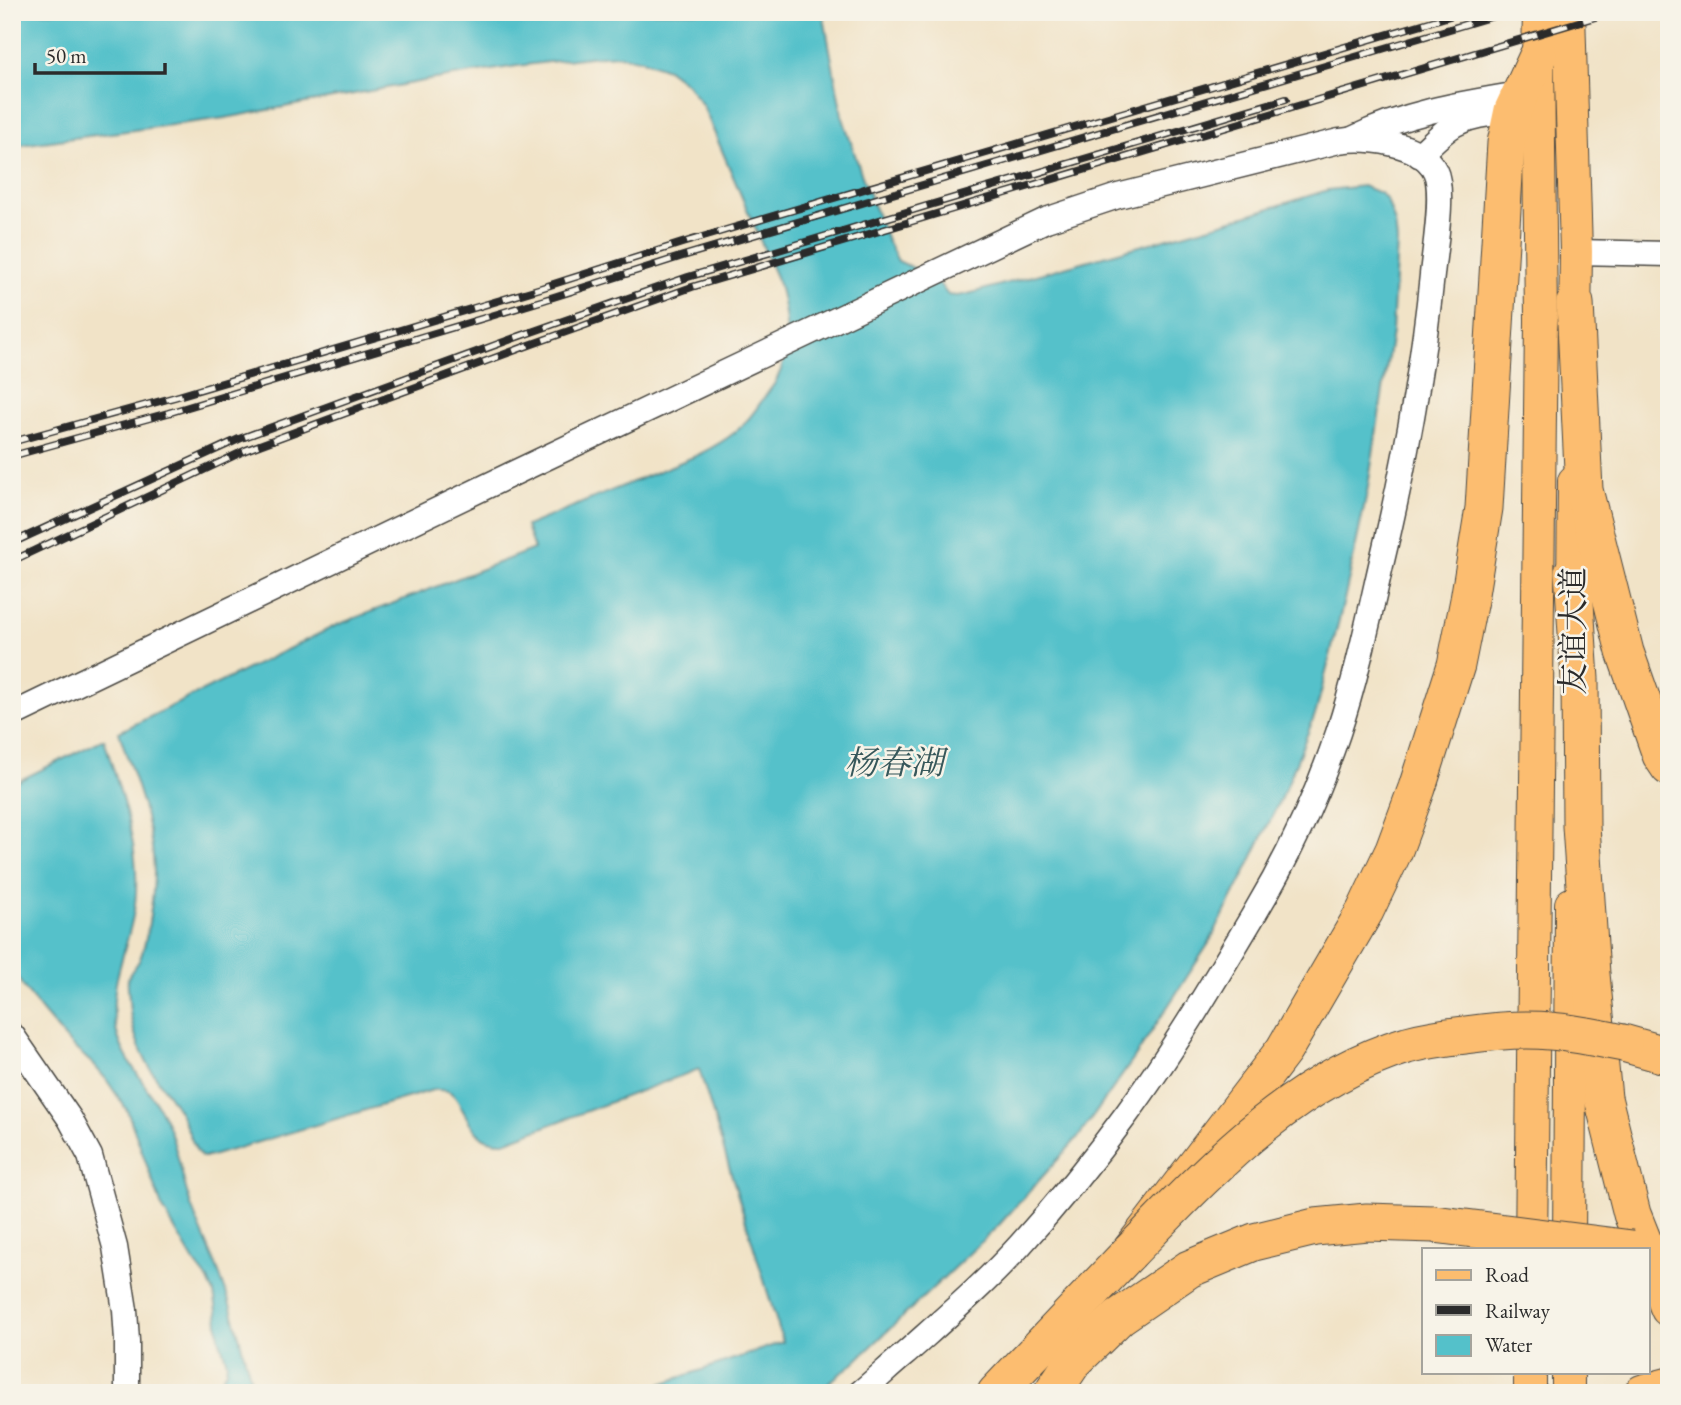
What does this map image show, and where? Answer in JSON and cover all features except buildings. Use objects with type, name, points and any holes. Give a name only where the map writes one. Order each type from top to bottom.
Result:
[{"type":"highway","points":[[1129,1253],[1284,1050],[1365,911],[1394,850],[1416,788],[1456,666],[1469,600],[1484,508],[1506,143],[1516,102],[1538,56]]},
{"type":"highway","points":[[1575,303],[1584,490],[1625,652],[1665,761]]},
{"type":"highway","points":[[1573,572],[1580,679],[1581,826],[1603,1098],[1632,1214],[1645,1248]]},
{"type":"highway","points":[[996,1393],[1214,1166],[1268,1119],[1328,1079],[1377,1056],[1409,1045],[1493,1031],[1549,1031],[1584,1035],[1669,1056]]},
{"type":"highway","points":[[1052,1393],[1073,1362],[1119,1317],[1189,1269],[1254,1242],[1315,1227],[1367,1222],[1434,1224],[1624,1248]]},
{"type":"highway","points":[[1650,1252],[1669,1254]]},
{"type":"highway","points":[[1650,1260],[1669,1308]]},
{"type":"highway","points":[[1643,1393],[1669,1386]]},
{"type":"main road","name":"友谊大道","points":[[1531,1248],[1541,320],[1539,12]]},
{"type":"main road","name":"友谊大道","points":[[1569,12],[1576,253],[1569,1248]]},
{"type":"main road","points":[[1530,1374],[1530,1393]]},
{"type":"main road","points":[[1568,1374],[1568,1393]]},
{"type":"street","points":[[12,715],[1046,220],[1118,196],[1350,139],[1379,125],[1416,113],[1443,107],[1516,102]]},
{"type":"street","points":[[1419,155],[1455,123],[1516,102]]},
{"type":"street","points":[[860,1393],[1010,1255],[1087,1167],[1127,1113],[1167,1056],[1258,908],[1295,837],[1338,734],[1396,502],[1414,413],[1425,340],[1439,192],[1433,167],[1419,155],[1395,145],[1350,139]]},
{"type":"street","points":[[1576,253],[1669,254]]},
{"type":"street","points":[[12,1035],[70,1119],[90,1156],[115,1247],[125,1321],[127,1393]]},
{"type":"water","name":"杨春湖","points":[[12,12],[823,12],[842,115],[887,240],[898,261],[935,278],[948,295],[968,294],[1222,223],[1328,190],[1363,186],[1380,193],[1387,200],[1395,223],[1397,241],[1392,332],[1367,493],[1316,712],[1288,783],[1246,871],[1209,943],[1133,1060],[1079,1136],[998,1226],[856,1361],[816,1393],[635,1393],[783,1342],[699,1069],[504,1142],[487,1140],[481,1136],[450,1092],[433,1090],[203,1157],[197,1151],[177,1108],[142,1054],[134,1032],[128,987],[128,979],[139,961],[145,942],[152,904],[154,871],[146,818],[119,732],[337,625],[534,549],[526,526],[719,444],[742,426],[775,383],[784,358],[787,333],[779,284],[703,106],[687,84],[667,69],[618,55],[517,66],[225,118],[12,146]]},
{"type":"water","points":[[104,739],[128,821],[136,883],[132,919],[114,993],[118,1038],[168,1126],[192,1208],[227,1295],[255,1393],[216,1393],[227,1362],[219,1338],[214,1293],[162,1207],[127,1110],[106,1079],[70,1044],[42,1011],[12,968],[12,784]]},
{"type":"railway","points":[[12,442],[175,397],[682,243],[1463,12]]},
{"type":"railway","points":[[12,456],[168,413],[683,256],[1507,12]]},
{"type":"railway","points":[[12,561],[246,450],[692,287],[1612,12]]},
{"type":"railway","points":[[12,543],[239,439],[688,277],[1286,99]]}]
